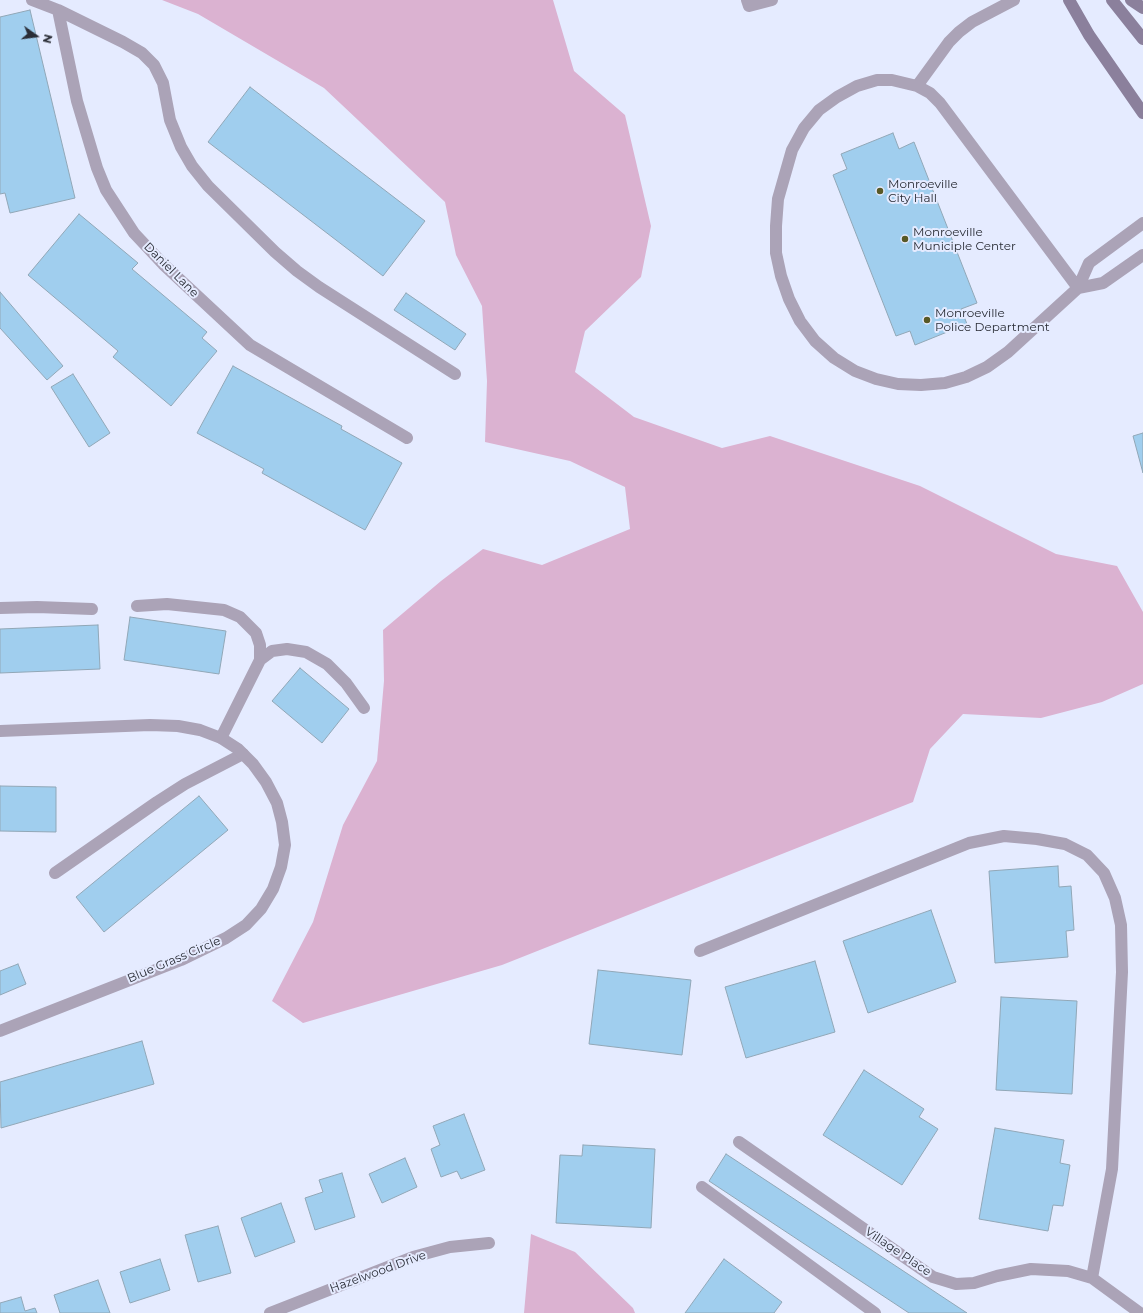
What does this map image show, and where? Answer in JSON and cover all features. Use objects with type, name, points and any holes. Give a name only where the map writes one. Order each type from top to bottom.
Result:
[{"type":"main road","points":[[1069,0],[1089,35],[1143,113]]},
{"type":"main road","points":[[1112,0],[1143,39]]},
{"type":"main road","points":[[1131,0],[1143,8]]},
{"type":"street","points":[[32,0],[58,10],[142,53],[154,65],[162,83],[170,120],[181,147],[192,166],[208,186],[275,252],[297,271],[319,287],[455,374]]},
{"type":"street","points":[[747,0],[749,6],[772,0]]},
{"type":"street","points":[[917,86],[949,42],[959,32],[972,22],[1014,0]]},
{"type":"street","name":"Daniel Lane","points":[[58,10],[78,101],[97,168],[106,190],[134,233],[163,264],[250,345],[407,438]]},
{"type":"street","points":[[1078,288],[940,103],[930,93],[917,86],[892,80],[877,80],[857,86],[837,97],[819,110],[804,128],[792,150],[784,173],[778,199],[776,253],[781,276],[800,321],[815,340],[834,358],[855,371],[876,379],[898,384],[921,385],[945,383],[966,377],[987,367],[1008,352],[1078,288],[1089,263],[1143,223]]},
{"type":"street","points":[[1078,288],[1103,283],[1143,254]]},
{"type":"street","points":[[137,606],[167,604],[206,607],[224,610],[240,617],[256,633],[260,645],[260,660]]},
{"type":"street","points":[[0,608],[37,607],[92,609]]},
{"type":"street","points":[[221,738],[260,660],[272,651],[287,649],[306,652],[327,664],[346,683],[364,708]]},
{"type":"street","name":"Blue Grass Circle","points":[[0,731],[178,726],[200,730],[221,738],[243,754],[253,764],[266,782],[277,803],[282,822],[285,845],[281,867],[273,888],[261,909],[246,925],[226,938],[181,960],[0,1031]]},
{"type":"street","points":[[55,874],[185,784],[243,754]]},
{"type":"street","points":[[700,950],[969,843],[1004,836],[1037,839],[1065,844],[1086,855],[1104,873],[1115,898],[1121,925],[1122,972],[1112,1169],[1092,1278]]},
{"type":"street","name":"Village Place","points":[[739,1142],[933,1277],[956,1284],[974,1283],[997,1276],[1031,1269],[1068,1271],[1092,1278],[1140,1313]]},
{"type":"street","points":[[702,1187],[875,1313]]},
{"type":"street","name":"Hazelwood Drive","points":[[270,1313],[414,1257],[450,1247],[489,1243]]},
{"type":"shaded area","points":[[162,0],[553,0],[574,71],[625,115],[651,226],[641,277],[585,331],[575,372],[634,417],[722,448],[770,436],[920,486],[1056,554],[1117,566],[1143,612],[1143,684],[1102,702],[1041,718],[963,714],[930,749],[913,802],[502,965],[303,1023],[272,1001],[313,922],[343,825],[377,761],[384,681],[383,630],[441,581],[483,549],[542,565],[630,529],[625,487],[570,461],[485,442],[487,381],[482,306],[456,255],[445,202],[324,88],[198,14]]},
{"type":"shaded area","points":[[531,1234],[575,1252],[633,1308],[635,1313],[524,1313]]},
{"type":"building","points":[[30,10],[75,198],[10,213],[5,193],[0,194],[0,17]]},
{"type":"building","points":[[250,87],[425,221],[383,276],[208,142]]},
{"type":"building","name":"Monroeville Municiple Center","points":[[893,133],[899,149],[914,142],[977,303],[961,309],[967,324],[915,345],[910,331],[896,336],[833,175],[847,169],[841,154]]},
{"type":"building","points":[[79,214],[138,263],[132,269],[207,332],[202,338],[217,351],[171,406],[113,357],[118,351],[28,275]]},
{"type":"building","points":[[0,292],[63,366],[47,380],[0,328]]},
{"type":"building","points":[[406,293],[466,334],[455,350],[394,310]]},
{"type":"building","points":[[233,366],[342,426],[341,429],[402,463],[365,530],[262,473],[264,469],[197,433]]},
{"type":"building","points":[[73,374],[110,433],[89,447],[51,387]]},
{"type":"building","points":[[1143,433],[1143,473],[1133,436]]},
{"type":"building","points":[[130,617],[226,631],[219,674],[124,660]]},
{"type":"building","points":[[98,625],[100,669],[0,673],[0,629]]},
{"type":"building","points":[[300,668],[349,709],[322,743],[272,701]]},
{"type":"building","points":[[0,786],[56,787],[56,832],[0,831]]},
{"type":"building","points":[[199,796],[228,830],[104,932],[76,897]]},
{"type":"building","points":[[1058,866],[1059,887],[1071,886],[1074,930],[1066,931],[1068,957],[995,963],[989,871]]},
{"type":"building","points":[[931,910],[956,982],[868,1013],[843,941]]},
{"type":"building","points":[[815,961],[835,1032],[746,1058],[725,987]]},
{"type":"building","points":[[18,964],[26,984],[0,995],[0,971]]},
{"type":"building","points":[[598,970],[691,980],[682,1055],[589,1044]]},
{"type":"building","points":[[1001,997],[1077,1001],[1072,1094],[996,1090]]},
{"type":"building","points":[[142,1041],[154,1084],[1,1128],[0,1082]]},
{"type":"building","points":[[864,1070],[924,1109],[919,1117],[938,1129],[902,1185],[823,1135]]},
{"type":"building","points":[[464,1114],[485,1170],[461,1179],[457,1171],[441,1177],[431,1149],[440,1145],[433,1126]]},
{"type":"building","points":[[995,1128],[1064,1140],[1060,1163],[1070,1165],[1063,1206],[1053,1205],[1048,1231],[979,1219]]},
{"type":"building","points":[[583,1145],[655,1149],[651,1228],[556,1223],[560,1155],[582,1156]]},
{"type":"building","points":[[726,1154],[967,1313],[909,1313],[709,1181]]},
{"type":"building","points":[[405,1158],[417,1187],[382,1203],[369,1174]]},
{"type":"building","points":[[342,1173],[355,1217],[315,1230],[305,1198],[323,1192],[319,1180]]},
{"type":"building","points":[[281,1203],[295,1242],[255,1257],[241,1218]]},
{"type":"building","points":[[218,1226],[231,1273],[198,1282],[185,1235]]},
{"type":"building","points":[[160,1259],[170,1290],[130,1303],[120,1272]]},
{"type":"building","points":[[724,1259],[782,1302],[774,1313],[685,1313]]},
{"type":"building","points":[[98,1280],[110,1313],[60,1313],[54,1295]]},
{"type":"building","points":[[21,1297],[25,1311],[35,1308],[37,1313],[0,1313],[0,1303]]},
{"type":"place","name":"Monroeville City Hall","points":[[880,191]]},
{"type":"place","name":"Monroeville Municiple Center","points":[[905,239]]},
{"type":"place","name":"Monroeville Police Department","points":[[927,320]]}]
